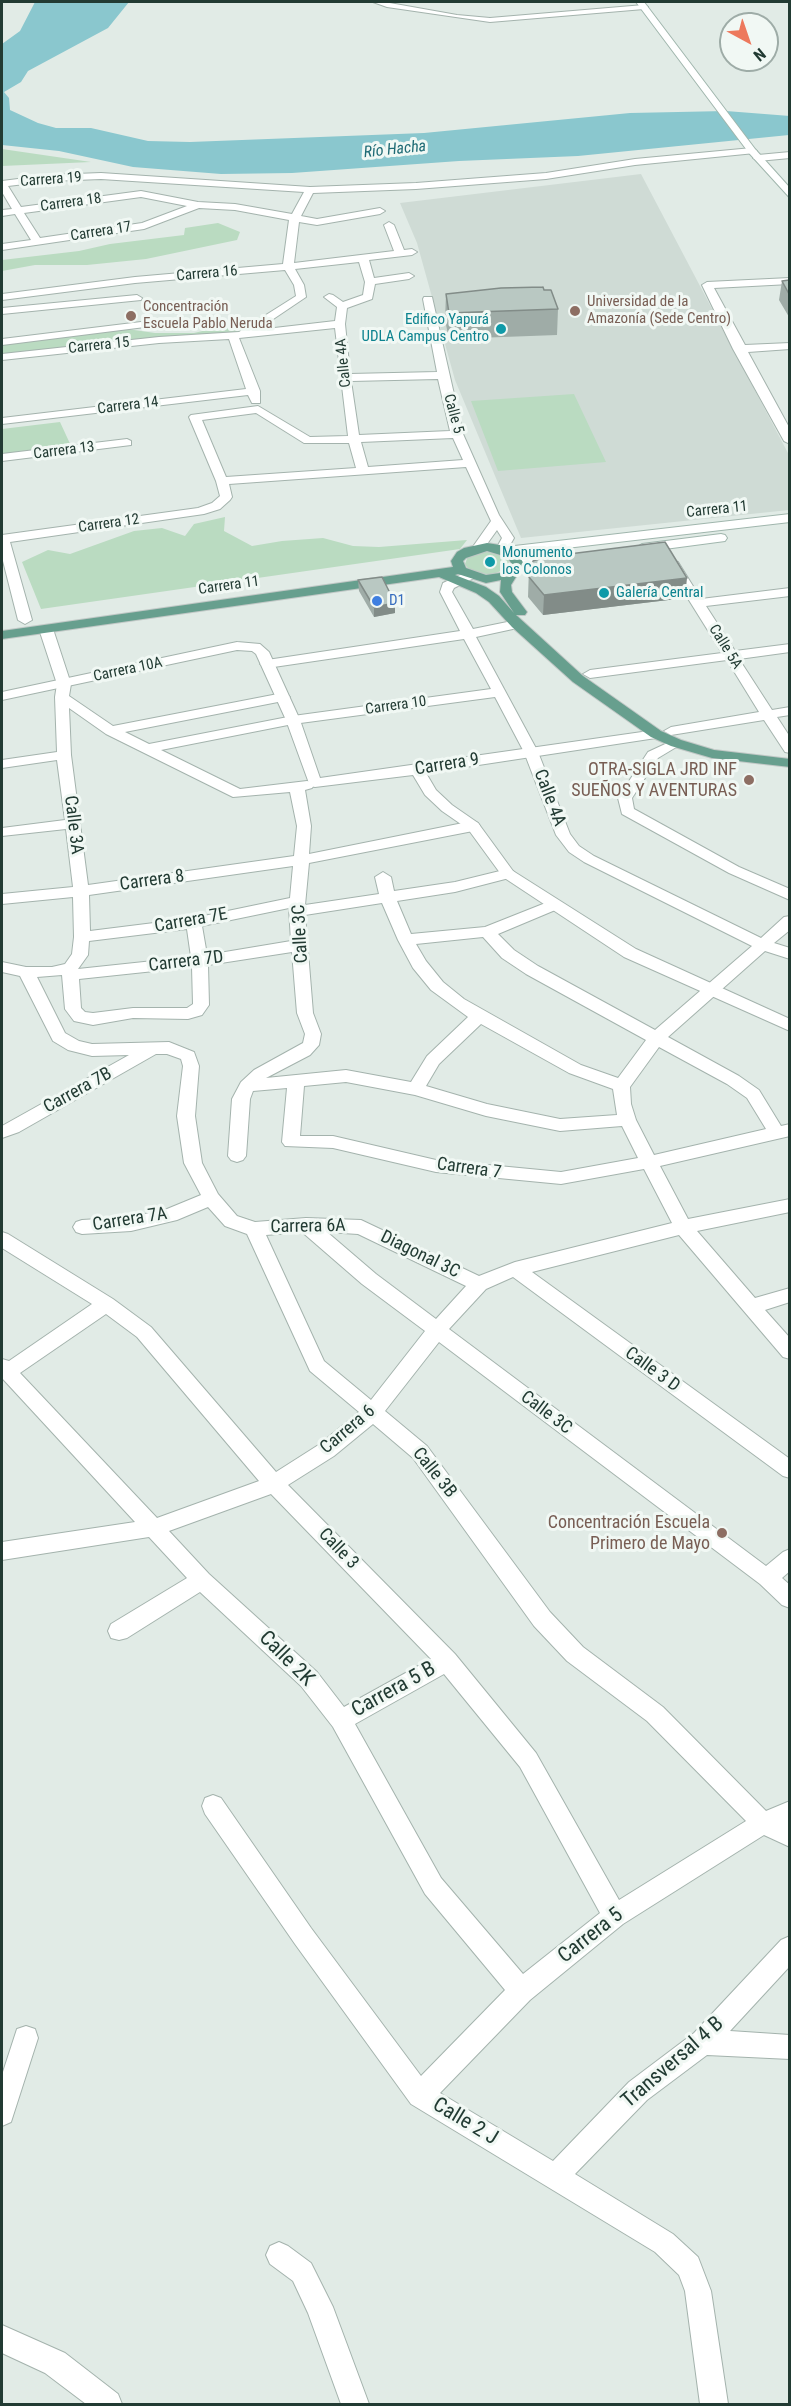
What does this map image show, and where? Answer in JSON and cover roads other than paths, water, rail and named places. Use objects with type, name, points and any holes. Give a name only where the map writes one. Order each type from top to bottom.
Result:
[{"type":"main road","points":[[789,755],[667,736],[590,674],[515,607],[504,585],[515,568],[517,559],[504,550],[478,548],[460,555],[461,571],[494,599],[578,680],[667,736],[712,754],[789,763]]},
{"type":"main road","points":[[461,571],[486,579],[515,568]]},
{"type":"main road","name":"Carrera 11","points":[[2,623],[381,569],[461,571]]},
{"type":"main road","name":"Carrera 11","points":[[2,635],[461,571]]},
{"type":"street","points":[[377,2],[457,17],[490,20],[642,4],[718,106],[789,195]]},
{"type":"street","name":"Carrera 19","points":[[2,185],[50,178],[101,176],[310,190],[480,182],[546,176],[635,162],[753,151],[789,155]]},
{"type":"street","points":[[2,173],[50,178]]},
{"type":"street","points":[[132,177],[141,194],[168,218]]},
{"type":"street","points":[[2,185],[37,242]]},
{"type":"street","points":[[258,409],[237,336],[301,297],[299,285],[288,267],[294,219],[310,190]]},
{"type":"street","name":"Carrera 18","points":[[2,213],[141,194],[198,206]]},
{"type":"street","points":[[198,206],[235,207],[317,222],[380,211]]},
{"type":"street","name":"Carrera 17","points":[[2,247],[144,226],[198,206]]},
{"type":"street","points":[[389,225],[400,254]]},
{"type":"street","name":"Carrera 16","points":[[2,297],[135,280],[288,267],[412,252]]},
{"type":"street","points":[[329,297],[342,306],[368,297],[370,282],[363,258]]},
{"type":"street","points":[[370,282],[409,276]]},
{"type":"street","points":[[135,280],[139,312]]},
{"type":"street","points":[[789,281],[707,285],[739,349],[784,419],[789,441]]},
{"type":"street","name":"Calle 5","points":[[428,299],[457,434],[496,522],[508,538],[504,550]]},
{"type":"street","name":"Calle 4A","points":[[342,306],[340,324],[345,378],[354,439],[363,471]]},
{"type":"street","points":[[2,311],[139,312]]},
{"type":"street","points":[[2,342],[139,312]]},
{"type":"street","points":[[82,347],[139,312]]},
{"type":"street","name":"Carrera 15","points":[[2,357],[159,339],[237,336],[320,322],[340,324]]},
{"type":"street","points":[[739,349],[789,346]]},
{"type":"street","points":[[345,378],[443,375]]},
{"type":"street","name":"Carrera 14","points":[[2,421],[254,391]]},
{"type":"street","points":[[457,434],[308,441],[258,409],[195,417],[222,481],[469,463]]},
{"type":"street","name":"Carrera 13","points":[[2,458],[127,443]]},
{"type":"street","name":"Carrera 12","points":[[2,539],[200,511],[216,506],[226,497],[222,481]]},
{"type":"street","points":[[478,548],[496,522]]},
{"type":"street","name":"Carrera 11","points":[[619,551],[661,546],[789,522]]},
{"type":"street","name":"Carrera 11","points":[[504,550],[789,522]]},
{"type":"street","points":[[2,539],[26,620]]},
{"type":"street","name":"Calle 5A","points":[[661,546],[789,749]]},
{"type":"street","points":[[515,568],[577,556]]},
{"type":"street","name":"Calle 4A","points":[[461,571],[448,586],[446,592],[531,752],[563,835],[574,849],[589,859],[763,945],[789,954]]},
{"type":"street","points":[[698,603],[789,592]]},
{"type":"street","points":[[315,783],[293,720],[267,664],[470,634],[518,624]]},
{"type":"street","name":"Calle 3A","points":[[46,629],[63,690],[64,755],[81,891],[80,955],[70,971],[73,1009],[80,1017],[93,1018],[133,1013],[188,1014],[196,1011],[201,1005],[200,961]]},
{"type":"street","name":"Carrera 10A","points":[[2,696],[63,690],[237,646],[255,647],[262,651],[267,664]]},
{"type":"street","points":[[590,674],[789,648]]},
{"type":"street","points":[[63,690],[111,731],[147,749]]},
{"type":"street","name":"Carrera 10","points":[[147,749],[293,720],[498,692]]},
{"type":"street","points":[[111,731],[283,697]]},
{"type":"street","name":"Carrera 9","points":[[147,749],[238,794],[531,752],[667,736],[789,711]]},
{"type":"street","points":[[667,736],[625,798],[627,811],[734,870],[789,895]]},
{"type":"street","points":[[2,764],[64,755]]},
{"type":"street","points":[[417,770],[430,792],[447,808],[474,826],[508,874],[630,954],[789,1026]]},
{"type":"street","name":"Calle 3C","points":[[247,1086],[260,1074],[304,1051],[311,1045],[313,1034],[305,1013],[298,906],[304,826],[297,787]]},
{"type":"street","points":[[2,832],[74,824]]},
{"type":"street","name":"Carrera 8","points":[[2,899],[81,891],[302,860],[474,826]]},
{"type":"street","name":"Carrera 7E","points":[[82,938],[298,906],[388,898],[455,887],[508,874]]},
{"type":"street","points":[[383,877],[388,898],[406,940],[420,964],[437,986],[479,1016],[575,1069],[621,1086]]},
{"type":"street","points":[[406,940],[487,933],[554,905]]},
{"type":"street","points":[[789,921],[656,1039],[621,1086],[622,1104],[627,1120],[683,1227],[789,1352]]},
{"type":"street","points":[[194,923],[200,961]]},
{"type":"street","points":[[487,933],[508,954],[532,970],[733,1080],[753,1094],[783,1131]]},
{"type":"street","name":"Carrera 7D","points":[[2,967],[26,972],[70,971],[200,961],[301,945]]},
{"type":"street","points":[[26,972],[59,1037],[74,1046],[92,1050],[169,1048],[188,1056],[191,1066],[186,1116],[193,1163],[211,1198],[231,1221],[254,1229]]},
{"type":"street","points":[[416,1089],[433,1060],[479,1016]]},
{"type":"street","name":"Carrera 7B","points":[[7,1130],[154,1048]]},
{"type":"street","points":[[237,1156],[241,1099],[247,1086],[296,1080],[346,1076],[416,1089],[486,1110],[560,1125],[627,1120]]},
{"type":"street","name":"Carrera 7","points":[[296,1080],[291,1142],[333,1142],[436,1166],[504,1174],[561,1178],[649,1162],[783,1131]]},
{"type":"street","points":[[2,1113],[7,1130]]},
{"type":"street","name":"Carrera 7A","points":[[82,1227],[131,1224],[171,1215],[211,1198]]},
{"type":"street","name":"Carrera 6","points":[[2,1551],[152,1528],[274,1484],[327,1450],[373,1412],[436,1331],[479,1284],[515,1269],[683,1227],[789,1205]]},
{"type":"street","name":"Calle 3C","points":[[306,1225],[369,1279],[436,1331],[767,1578],[789,1599]]},
{"type":"street","name":"Carrera 6A","points":[[254,1229],[306,1225],[361,1227]]},
{"type":"street","name":"Diagonal 3C","points":[[361,1227],[479,1284]]},
{"type":"street","name":"Calle 3B","points":[[254,1229],[316,1366],[420,1452],[542,1618],[575,1654],[655,1714],[763,1823],[789,1836]]},
{"type":"street","name":"Calle 3","points":[[2,1239],[106,1304],[144,1332],[274,1484],[447,1661],[528,1760],[615,1916]]},
{"type":"street","name":"Calle 3 D","points":[[515,1269],[789,1470]]},
{"type":"street","points":[[750,1306],[789,1295]]},
{"type":"street","points":[[5,1368],[106,1304]]},
{"type":"street","name":"Calle 2K","points":[[5,1368],[202,1580],[309,1679],[341,1720],[433,1886],[521,1991]]},
{"type":"street","points":[[767,1578],[789,1558]]},
{"type":"street","points":[[119,1631],[202,1580]]},
{"type":"street","name":"Carrera 5 B","points":[[341,1720],[447,1661]]},
{"type":"street","name":"Calle 2 J","points":[[213,1806],[303,1936],[420,2095],[664,2243],[689,2266],[698,2291],[714,2404]]},
{"type":"street","name":"Carrera 5","points":[[420,2095],[521,1991],[615,1916],[763,1823],[789,1812]]},
{"type":"street","name":"Transversal 4 B","points":[[555,2177],[638,2091],[703,2042],[789,1948]]},
{"type":"street","points":[[2,2113],[26,2038]]},
{"type":"street","points":[[703,2042],[789,2047]]},
{"type":"street","points":[[279,2255],[302,2272],[319,2307],[355,2404]]},
{"type":"street","points":[[2,2339],[55,2363],[108,2404]]},
{"type":"water","name":"Río Hacha","points":[[35,2],[129,2],[108,28],[28,71],[21,82],[4,92],[9,98],[10,110],[38,123],[56,128],[91,128],[148,141],[190,142],[424,133],[630,113],[726,111],[790,116],[789,135],[578,156],[459,161],[292,173],[221,174],[133,167],[59,151],[2,145],[2,44],[20,31]]},
{"type":"place","name":"Universidad de la Amazonía (Sede Centro)","points":[[575,311]]},
{"type":"place","name":"Concentración Escuela Pablo Neruda","points":[[131,316]]},
{"type":"place","name":"Edifico Yapurá UDLA Campus Centro","points":[[501,329]]},
{"type":"place","name":"Monumento los Colonos","points":[[490,562]]},
{"type":"place","name":"Galería Central","points":[[604,593]]},
{"type":"place","name":"D1","points":[[377,601]]},
{"type":"place","name":"OTRA-SIGLA JRD INF SUEÑOS Y AVENTURAS","points":[[749,780]]},
{"type":"place","name":"Concentración Escuela Primero de Mayo","points":[[722,1533]]}]
